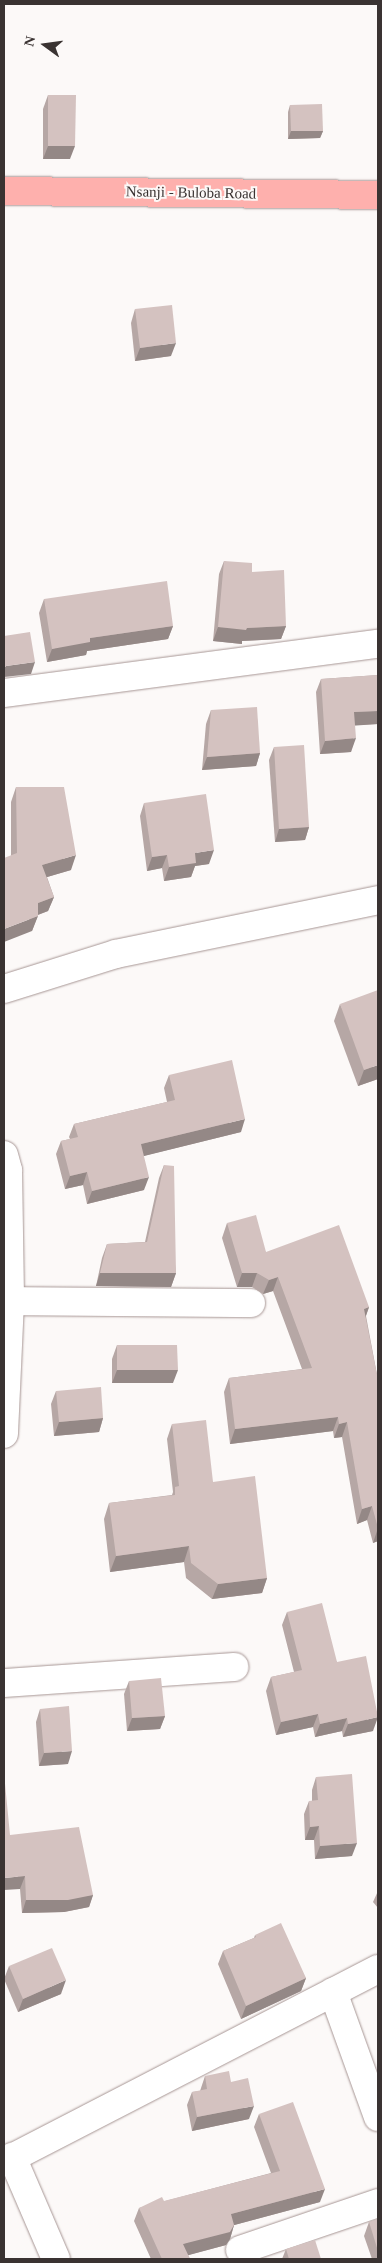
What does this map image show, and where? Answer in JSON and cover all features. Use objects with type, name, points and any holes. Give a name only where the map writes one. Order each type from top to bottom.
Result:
[{"type":"main road","name":"Nsanji - Buloba Road","points":[[4,191],[378,195]]},
{"type":"street","points":[[4,693],[378,644]]},
{"type":"street","points":[[4,990],[116,954],[378,900]]},
{"type":"street","points":[[4,1155],[8,1170],[10,1301],[4,1434]]},
{"type":"street","points":[[10,1301],[251,1303]]},
{"type":"street","points":[[4,1683],[234,1667]]},
{"type":"street","points":[[56,2259],[8,2159],[378,1969]]},
{"type":"street","points":[[333,1992],[378,2117]]},
{"type":"street","points":[[240,2250],[378,2203]]},
{"type":"building","points":[[48,95],[76,95],[75,146],[48,146]]},
{"type":"building","points":[[322,104],[323,131],[291,131],[290,105]]},
{"type":"building","points":[[172,305],[176,343],[140,348],[135,309]]},
{"type":"building","points":[[224,561],[252,563],[252,572],[284,570],[286,626],[247,628],[246,630],[218,627]]},
{"type":"building","points":[[167,581],[173,626],[90,638],[90,642],[52,649],[44,599]]},
{"type":"building","points":[[30,632],[35,662],[6,666],[4,668],[4,636]]},
{"type":"building","points":[[378,675],[378,711],[354,712],[356,738],[325,741],[321,679]]},
{"type":"building","points":[[257,707],[260,753],[207,757],[211,710]]},
{"type":"building","points":[[304,745],[309,827],[279,829],[274,747]]},
{"type":"building","points":[[16,787],[64,787],[76,855],[42,865],[54,897],[38,903],[38,916],[4,929],[4,858],[17,853]]},
{"type":"building","points":[[206,794],[214,850],[195,853],[196,863],[169,867],[167,855],[152,857],[144,803]]},
{"type":"building","points":[[378,990],[378,1065],[364,1070],[340,1004]]},
{"type":"building","points":[[232,1060],[245,1119],[141,1144],[149,1177],[92,1191],[87,1172],[70,1176],[61,1141],[78,1137],[74,1124],[175,1100],[169,1075]]},
{"type":"building","points":[[164,1165],[174,1166],[176,1273],[100,1273],[107,1244],[147,1242]]},
{"type":"building","points":[[256,1215],[266,1252],[339,1225],[369,1307],[364,1309],[378,1380],[378,1528],[372,1506],[362,1509],[347,1422],[339,1424],[338,1417],[235,1429],[229,1378],[312,1368],[278,1277],[269,1280],[257,1273],[242,1273],[227,1223]]},
{"type":"building","points":[[117,1345],[177,1345],[178,1370],[117,1370]]},
{"type":"building","points":[[101,1387],[103,1418],[59,1422],[56,1391]]},
{"type":"building","points":[[206,1420],[213,1482],[255,1476],[267,1578],[218,1584],[191,1563],[189,1546],[116,1556],[109,1503],[175,1495],[175,1487],[179,1486],[172,1424]]},
{"type":"building","points":[[322,1603],[337,1662],[366,1656],[378,1717],[348,1724],[347,1718],[320,1724],[318,1714],[281,1722],[271,1677],[302,1670],[287,1612]]},
{"type":"building","points":[[161,1678],[165,1716],[132,1718],[129,1681]]},
{"type":"building","points":[[69,1706],[72,1751],[44,1753],[40,1709]]},
{"type":"building","points":[[4,1773],[10,1835],[79,1827],[93,1895],[68,1900],[26,1900],[25,1876],[4,1878]]},
{"type":"building","points":[[352,1774],[357,1843],[320,1846],[319,1826],[310,1827],[309,1801],[318,1800],[316,1777]]},
{"type":"building","points":[[281,1923],[306,1978],[246,2006],[223,1951],[256,1937],[255,1935]]},
{"type":"building","points":[[52,1948],[66,1980],[23,1999],[9,1966]]},
{"type":"building","points":[[229,2071],[231,2082],[248,2078],[254,2106],[197,2117],[192,2092],[207,2089],[205,2076]]},
{"type":"building","points":[[293,2102],[325,2189],[231,2214],[234,2225],[230,2232],[183,2244],[190,2259],[162,2259],[139,2208],[162,2197],[164,2201],[280,2171],[259,2114]]},
{"type":"building","points":[[378,2219],[378,2251],[369,2222]]},
{"type":"building","points":[[315,2240],[321,2259],[289,2259],[286,2249]]}]
